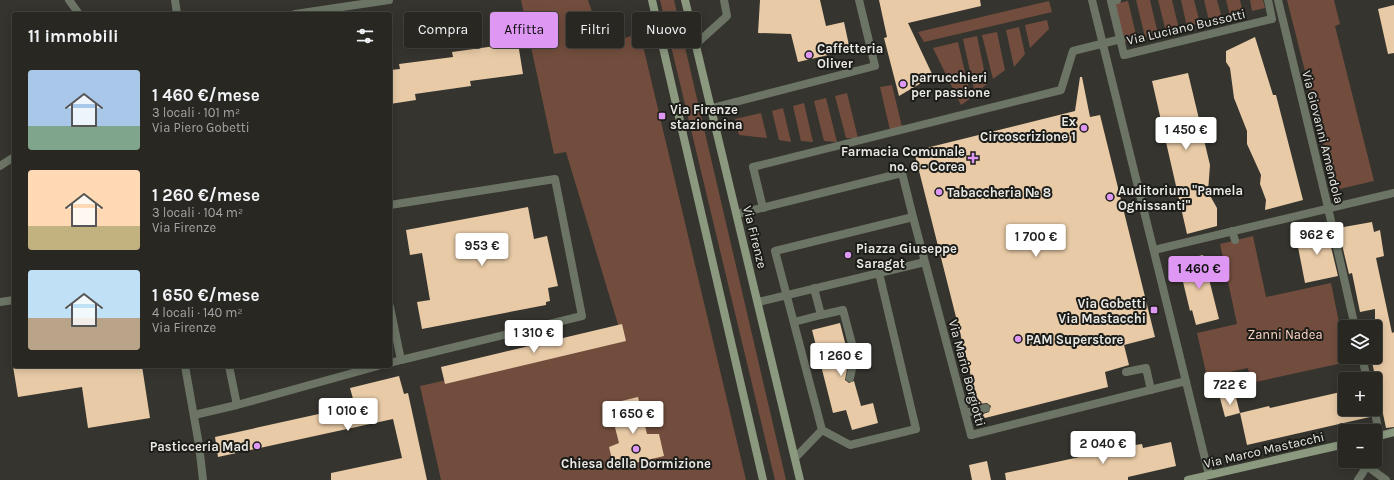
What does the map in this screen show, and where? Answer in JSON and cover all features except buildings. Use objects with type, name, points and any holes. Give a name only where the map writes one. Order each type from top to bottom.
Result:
[{"type":"main road","points":[[652,0],[763,480]]},
{"type":"main road","name":"Via Firenze","points":[[685,0],[688,12]]},
{"type":"main road","name":"Via Firenze","points":[[697,48],[800,480]]},
{"type":"main road","points":[[1382,435],[1394,432]]},
{"type":"main road","name":"Via Marco Mastacchi","points":[[1188,480],[1338,447]]},
{"type":"street","points":[[69,0],[78,12]]},
{"type":"street","points":[[175,0],[177,12]]},
{"type":"street","points":[[308,12],[389,0]]},
{"type":"street","points":[[701,39],[727,16],[724,0]]},
{"type":"street","points":[[712,108],[875,66],[859,0]]},
{"type":"street","points":[[1092,0],[1209,475]]},
{"type":"street","name":"Via Luciano Bussotti","points":[[1117,0],[1111,1],[1124,55],[1272,19],[1268,0]]},
{"type":"street","name":"Via Giovanni Amendola","points":[[1278,0],[1353,320]]},
{"type":"street","name":"Via Luciano Bussotti","points":[[1103,44],[1120,39]]},
{"type":"street","points":[[736,214],[763,208],[753,167],[1061,90],[1073,51],[1103,44]]},
{"type":"street","points":[[0,166],[12,158]]},
{"type":"street","name":"Via Mario Borgiotti","points":[[763,208],[902,173],[971,435],[1186,381]]},
{"type":"street","points":[[392,205],[555,179],[582,316],[392,362]]},
{"type":"street","points":[[1154,250],[1394,193]]},
{"type":"street","points":[[879,273],[916,428],[850,444],[822,430],[775,251],[913,217]]},
{"type":"street","points":[[1232,231],[1235,240]]},
{"type":"street","points":[[758,302],[925,262]]},
{"type":"street","points":[[814,288],[821,315]]},
{"type":"street","points":[[0,302],[12,300]]},
{"type":"street","points":[[794,322],[843,310],[855,354],[850,378]]},
{"type":"street","points":[[392,320],[401,360]]},
{"type":"street","points":[[185,368],[199,445],[203,480]]},
{"type":"street","points":[[229,368],[237,405]]},
{"type":"street","points":[[194,415],[237,405],[371,368]]},
{"type":"street","points":[[1126,372],[1146,368],[1151,390]]},
{"type":"street","points":[[966,414],[986,408]]},
{"type":"street","points":[[795,458],[822,430]]},
{"type":"street","points":[[1358,480],[1362,468]]},
{"type":"street","points":[[1369,468],[1386,480]]},
{"type":"green space","points":[[521,0],[588,0],[592,12],[566,12],[566,48],[624,48],[624,38],[632,36],[632,48],[644,48],[746,480],[441,480],[420,386],[623,341],[566,152],[554,154],[531,48],[558,48],[558,12],[524,12]]},
{"type":"green space","points":[[660,0],[674,0],[677,12],[663,12]]},
{"type":"green space","points":[[1136,0],[1150,0],[1158,34],[1145,37]]},
{"type":"green space","points":[[1158,0],[1172,0],[1179,29],[1166,32]]},
{"type":"green space","points":[[1181,0],[1194,0],[1200,23],[1187,27]]},
{"type":"green space","points":[[1204,0],[1217,0],[1222,18],[1209,21]]},
{"type":"green space","points":[[1226,0],[1240,0],[1243,13],[1230,16]]},
{"type":"green space","points":[[1250,0],[1263,0],[1265,8],[1252,11]]},
{"type":"green space","points":[[1287,0],[1334,0],[1340,24],[1335,26],[1374,181],[1335,190]]},
{"type":"green space","points":[[1049,1],[1052,12],[924,42],[918,32]]},
{"type":"green space","points":[[1128,1],[1137,39],[1124,42],[1115,4]]},
{"type":"green space","points":[[1047,20],[1049,29],[1030,48],[1025,25]]},
{"type":"green space","points":[[1019,27],[1025,54],[1014,67],[1006,30]]},
{"type":"green space","points":[[997,32],[1005,70],[993,79],[982,35]]},
{"type":"green space","points":[[977,36],[987,84],[975,94],[963,39]]},
{"type":"green space","points":[[958,42],[971,98],[961,105],[933,48]]},
{"type":"green space","points":[[672,48],[685,48],[786,480],[775,480]]},
{"type":"green space","points":[[892,85],[902,127],[890,130],[880,87]]},
{"type":"green space","points":[[847,93],[858,138],[846,138],[835,96]]},
{"type":"green space","points":[[826,98],[837,142],[824,141],[814,101]]},
{"type":"green space","points":[[804,103],[813,142],[801,141],[793,106]]},
{"type":"green space","points":[[783,108],[791,142],[779,140],[772,111]]},
{"type":"green space","points":[[761,113],[767,138],[739,135],[735,119]]},
{"type":"green space","name":"Zanni Nadea","points":[[1253,236],[1266,297],[1331,283],[1338,320],[1338,364],[1251,383],[1248,368],[1207,377],[1197,333],[1237,324],[1220,244]]},
{"type":"place","name":"Caffetteria Oliver","points":[[809,55]]},
{"type":"place","name":"parrucchieri per passione","points":[[903,84]]},
{"type":"place","name":"Via Firenze stazioncina","points":[[662,116]]},
{"type":"place","name":"Ex Circoscrizione 1","points":[[1084,128]]},
{"type":"place","name":"Farmacia Comunale no. 6 - Corea","points":[[973,158]]},
{"type":"place","name":"Tabaccheria № 8","points":[[939,192]]},
{"type":"place","name":"Auditorium \"Pamela Ognissanti\"","points":[[1110,197]]},
{"type":"place","name":"Piazza Giuseppe Saragat","points":[[848,255]]},
{"type":"place","name":"Via Gobetti Via Mastacchi","points":[[1154,310]]},
{"type":"place","name":"PAM Superstore","points":[[1018,339]]},
{"type":"place","name":"Pasticceria Mad","points":[[257,446]]},
{"type":"place","name":"Chiesa della Dormizione","points":[[636,449]]}]
